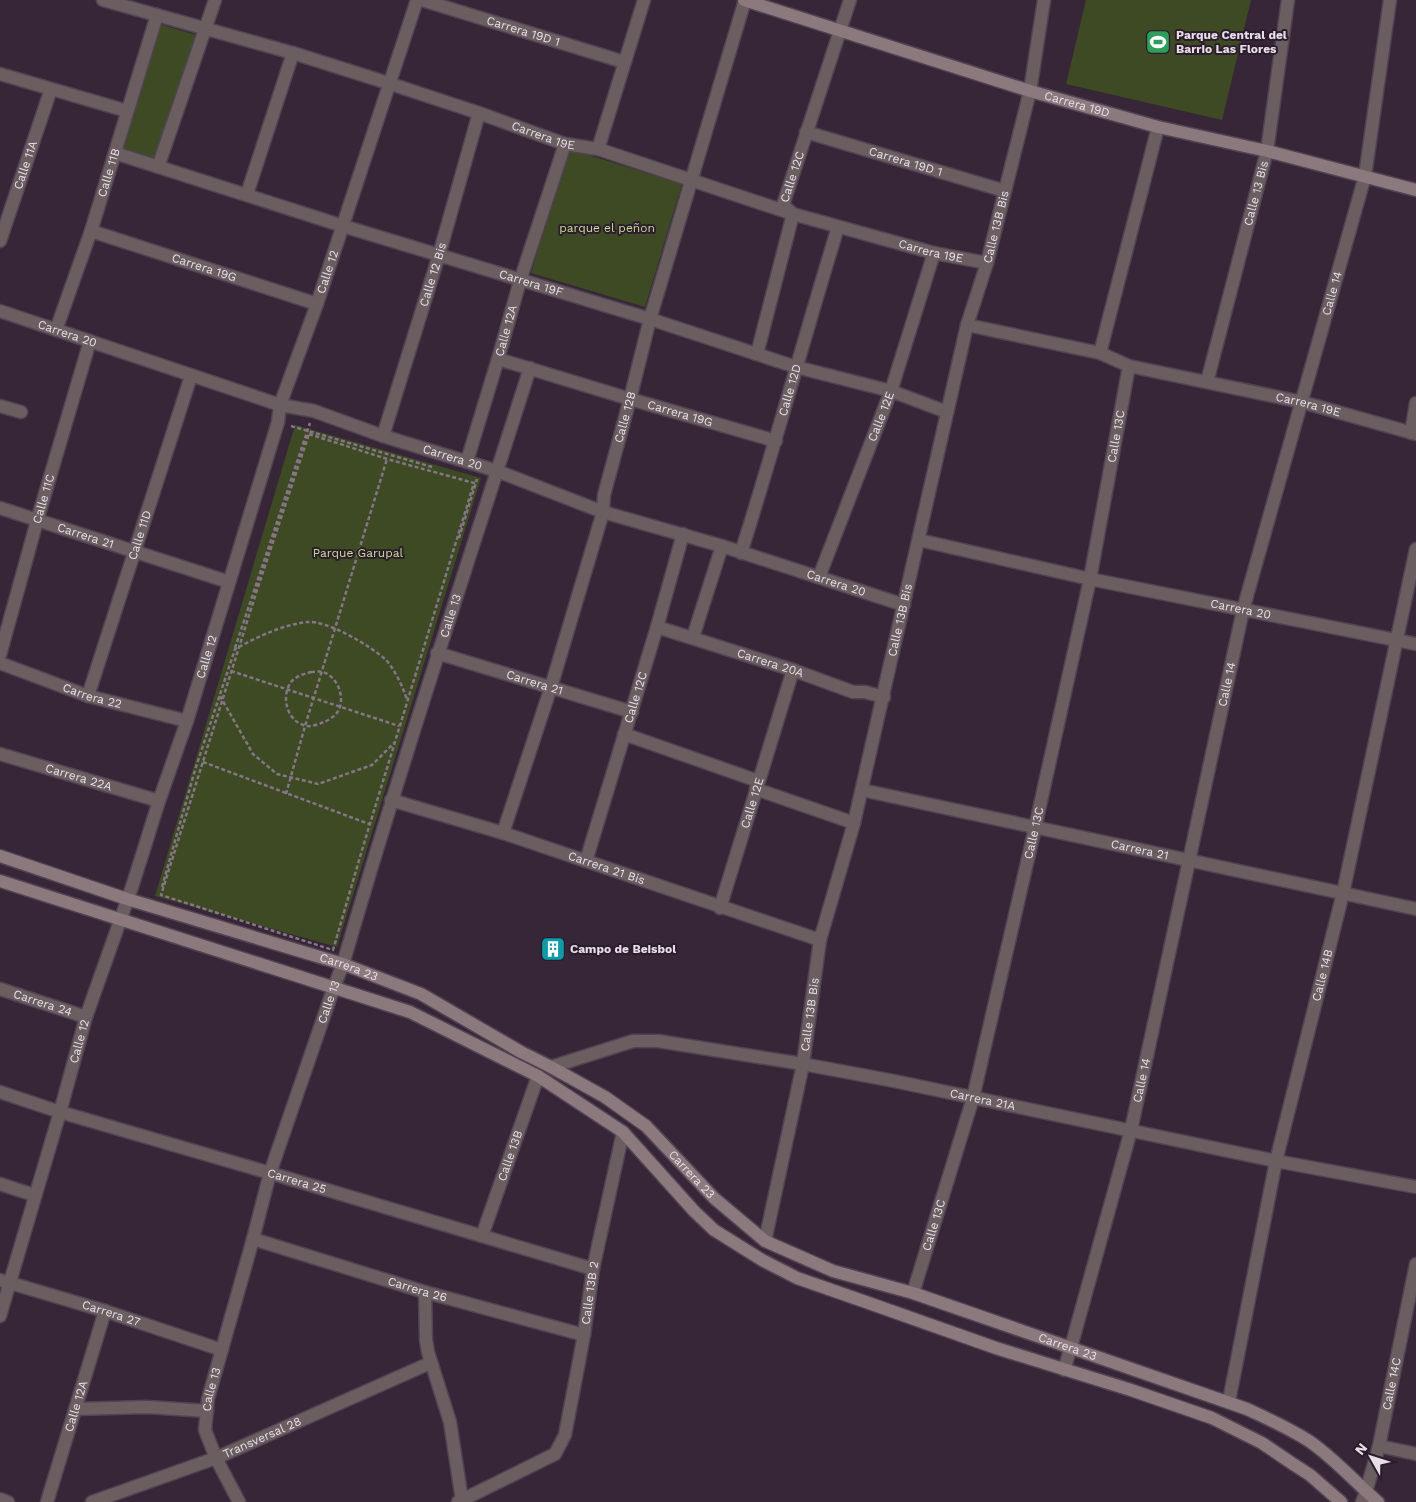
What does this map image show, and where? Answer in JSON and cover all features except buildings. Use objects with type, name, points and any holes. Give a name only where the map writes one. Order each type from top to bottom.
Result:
[{"type":"main road","name":"Carrera 19D","points":[[745,0],[1030,91],[1158,127],[1267,151],[1416,190]]},
{"type":"main road","name":"Carrera 23","points":[[0,856],[127,899],[343,964],[421,994],[521,1052],[605,1097],[646,1126],[714,1198],[765,1241],[833,1271],[913,1294],[1229,1401],[1277,1422],[1310,1442],[1326,1453],[1364,1497],[1378,1502]]},
{"type":"main road","name":"Carrera 23","points":[[0,881],[410,1012],[538,1076],[623,1132],[694,1211],[714,1230],[748,1252],[797,1278],[996,1348],[1131,1390],[1212,1418],[1262,1444],[1310,1475],[1341,1502]]},
{"type":"street","name":"Carrera 19E","points":[[103,0],[293,53],[479,113],[565,144],[598,149],[793,214],[934,252],[987,263]]},
{"type":"street","points":[[158,166],[215,0]]},
{"type":"street","name":"Calle 12","points":[[0,1316],[5,1281],[60,1112],[86,1017],[187,721],[278,422],[280,405],[317,304],[388,83],[417,0]]},
{"type":"street","name":"Carrera 19D 1","points":[[422,0],[624,62]]},
{"type":"street","points":[[598,149],[644,0]]},
{"type":"street","name":"Calle 12B","points":[[503,833],[551,687],[603,512],[604,496],[650,319],[693,180],[745,0]]},
{"type":"street","name":"Calle 12C","points":[[756,354],[793,214],[783,205],[850,0]]},
{"type":"street","name":"Calle 13B Bis","points":[[765,1241],[803,1064],[820,940],[854,823],[947,412],[1030,91],[1044,0]]},
{"type":"street","name":"Calle 13 Bis","points":[[1207,382],[1267,151],[1288,0]]},
{"type":"street","name":"Calle 14","points":[[1064,1370],[1072,1347],[1131,1130],[1243,610],[1364,176],[1390,0]]},
{"type":"street","name":"Calle 11B","points":[[56,330],[91,231],[157,14]]},
{"type":"street","points":[[247,194],[293,53]]},
{"type":"street","points":[[0,74],[128,111]]},
{"type":"street","name":"Calle 11A","points":[[0,241],[51,89]]},
{"type":"street","name":"Calle 12 Bis","points":[[383,436],[439,255],[479,113]]},
{"type":"street","points":[[1100,353],[1158,127]]},
{"type":"street","name":"Carrera 19D 1","points":[[806,132],[1005,191]]},
{"type":"street","name":"Calle 12A","points":[[467,461],[520,281],[565,144]]},
{"type":"street","name":"Carrera 19F","points":[[115,153],[520,281],[650,319],[756,354],[891,391],[947,412]]},
{"type":"street","name":"Calle 12D","points":[[741,553],[776,441],[796,366],[838,227]]},
{"type":"street","name":"Carrera 19G","points":[[91,231],[317,304]]},
{"type":"street","name":"Calle 12E","points":[[819,577],[891,391],[934,252]]},
{"type":"street","name":"Carrera 20","points":[[0,311],[280,405],[314,411],[383,436],[467,461],[603,512],[722,546],[904,605]]},
{"type":"street","name":"Carrera 19E","points":[[968,325],[1100,353],[1128,366],[1302,402],[1413,434]]},
{"type":"street","name":"Calle 11C","points":[[0,655],[37,520],[90,341]]},
{"type":"street","name":"Carrera 19G","points":[[498,359],[776,441]]},
{"type":"street","name":"Calle 13C","points":[[913,1294],[973,1098],[1090,578],[1128,366]]},
{"type":"street","name":"Calle 13","points":[[239,1502],[216,1458],[205,1430],[208,1399],[270,1173],[343,964],[437,653],[530,368]]},
{"type":"street","name":"Calle 11D","points":[[88,696],[136,553],[191,376]]},
{"type":"street","points":[[1413,434],[1416,403]]},
{"type":"street","points":[[0,406],[21,412]]},
{"type":"street","name":"Carrera 21","points":[[0,508],[229,582]]},
{"type":"street","name":"Calle 12C","points":[[586,860],[632,712],[683,534]]},
{"type":"street","name":"Carrera 20","points":[[919,540],[1090,578],[1416,644]]},
{"type":"street","points":[[693,637],[722,546]]},
{"type":"street","name":"Calle 14B","points":[[1229,1401],[1276,1161],[1343,893],[1416,549]]},
{"type":"street","name":"Carrera 20A","points":[[657,627],[693,637],[853,692],[865,692],[884,697]]},
{"type":"street","name":"Carrera 21","points":[[437,653],[632,712]]},
{"type":"street","name":"Carrera 22","points":[[0,663],[88,696],[187,721]]},
{"type":"street","name":"Calle 12E","points":[[720,908],[792,670]]},
{"type":"street","points":[[624,734],[854,823]]},
{"type":"street","name":"Carrera 22A","points":[[0,754],[159,801]]},
{"type":"street","name":"Carrera 21","points":[[862,790],[1416,909]]},
{"type":"street","name":"Carrera 21 Bis","points":[[392,800],[586,860],[720,908],[820,940]]},
{"type":"street","name":"Carrera 24","points":[[0,989],[86,1017]]},
{"type":"street","name":"Carrera 21A","points":[[551,1067],[633,1041],[658,1041],[803,1064],[1276,1161],[1416,1187]]},
{"type":"street","name":"Calle 13B","points":[[482,1236],[538,1076]]},
{"type":"street","name":"Carrera 25","points":[[0,1092],[60,1112],[593,1270]]},
{"type":"street","name":"Calle 13B 2","points":[[460,1501],[555,1454],[565,1435],[584,1335],[593,1270],[623,1132]]},
{"type":"street","points":[[0,1184],[34,1195]]},
{"type":"street","name":"Carrera 26","points":[[253,1239],[425,1292],[584,1335]]},
{"type":"street","name":"Calle 14C","points":[[1364,1497],[1378,1446],[1416,1264]]},
{"type":"street","name":"Carrera 27","points":[[5,1281],[105,1311],[222,1350]]},
{"type":"street","points":[[425,1292],[426,1340],[430,1362],[450,1422],[460,1501]]},
{"type":"street","name":"Calle 12A","points":[[46,1502],[105,1311]]},
{"type":"street","name":"Transversal 28","points":[[92,1502],[216,1458],[430,1362]]},
{"type":"street","points":[[75,1409],[147,1407],[207,1411]]},
{"type":"street","points":[[1378,1446],[1416,1454]]},
{"type":"street","points":[[0,1499],[8,1502]]},
{"type":"path","points":[[155,907],[195,770],[314,411]]},
{"type":"path","points":[[278,422],[477,480]]},
{"type":"path","points":[[309,434],[387,459],[474,483],[369,824],[333,950],[161,895],[222,699],[309,434]]},
{"type":"path","points":[[286,794],[387,459]]},
{"type":"path","points":[[220,696],[253,754],[277,774],[318,784],[372,765],[397,739],[408,707],[405,692],[387,661],[365,644],[336,628],[309,622],[276,630],[235,649]]},
{"type":"path","points":[[231,671],[399,726]]},
{"type":"path","points":[[311,672],[322,672],[331,676],[339,688],[340,707],[336,714],[328,720],[305,726],[293,717],[286,706],[287,690],[292,681],[300,676],[311,672]]},
{"type":"path","points":[[203,762],[369,824]]},
{"type":"green space","name":"Parque Central del Barrio Las Flores","points":[[1086,0],[1251,0],[1222,120],[1066,84]]},
{"type":"green space","points":[[159,24],[203,37],[160,168],[117,154]]},
{"type":"green space","name":"parque el peñon","points":[[569,149],[682,184],[645,307],[531,273]]},
{"type":"green space","name":"Parque Garupal","points":[[295,425],[481,478],[337,947],[155,896]]},
{"type":"place","name":"Parque Central del Barrio Las Flores","points":[[1158,42]]},
{"type":"place","name":"Campo de Beisbol","points":[[553,949]]}]
